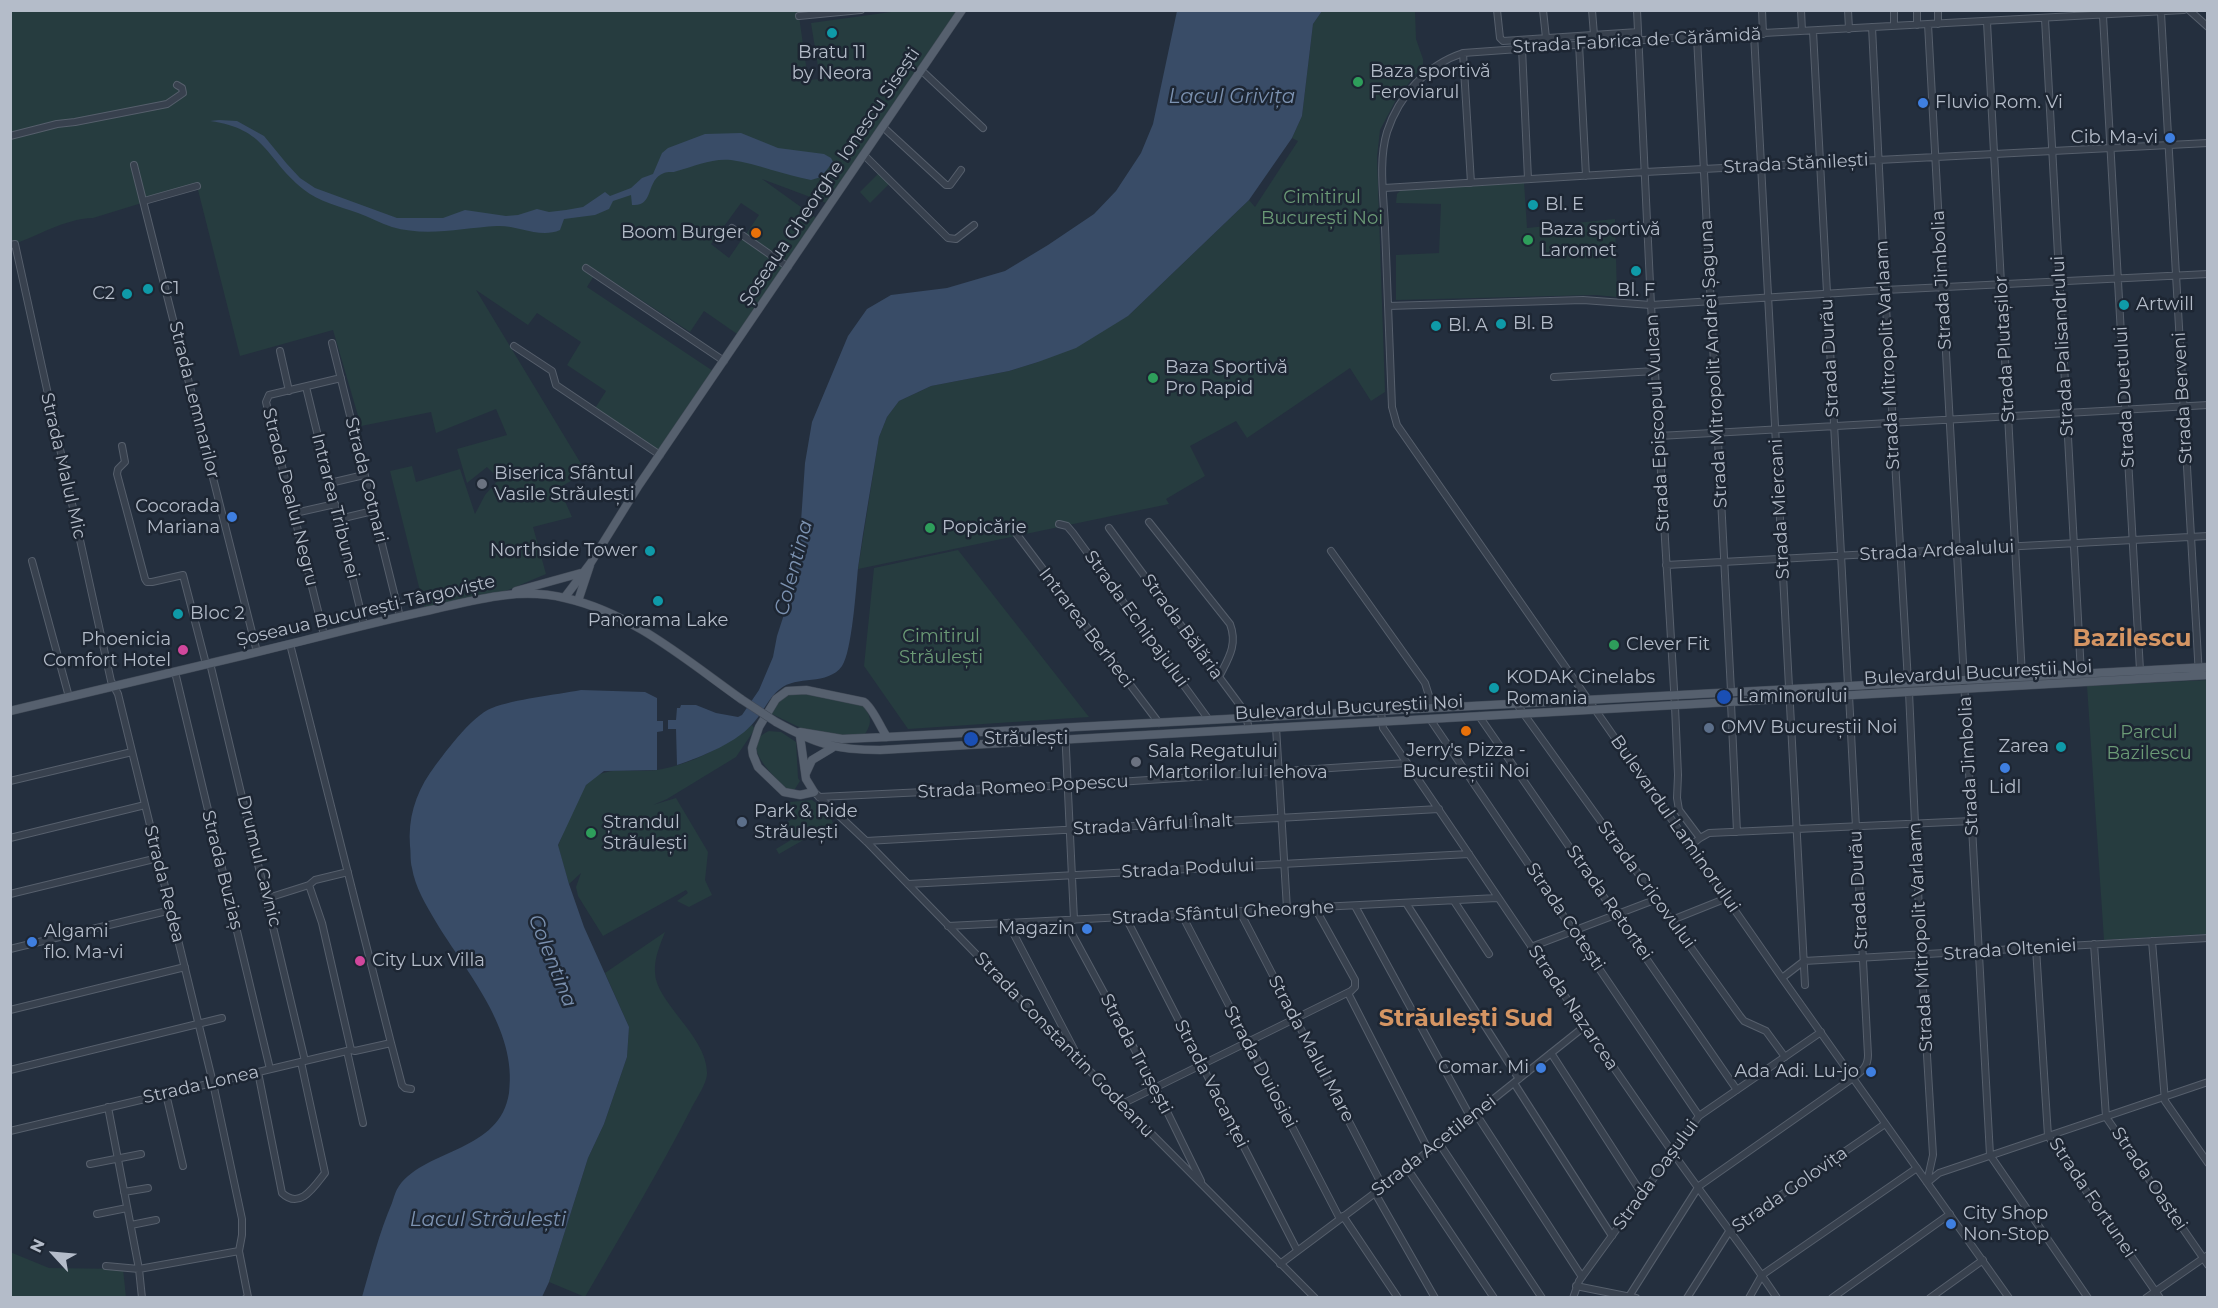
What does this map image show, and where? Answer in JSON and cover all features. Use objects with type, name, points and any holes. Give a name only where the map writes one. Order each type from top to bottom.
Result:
[{"type":"main road","name":"Șoseaua Gheorghe Ionescu Sisești","points":[[578,601],[590,564],[617,518],[962,10]]},
{"type":"main road","name":"Șoseaua Gheorghe Ionescu Sisești","points":[[565,597],[590,564]]},
{"type":"main road","points":[[507,593],[581,573]]},
{"type":"main road","name":"Șoseaua București-Târgoviște","points":[[10,711],[364,625],[507,593],[565,597],[606,610],[630,622],[741,699]]},
{"type":"main road","name":"Bulevardul Bucureștii Noi","points":[[784,726],[831,738],[868,738],[2208,667]]},
{"type":"main road","name":"Bulevardul Bucureștii Noi","points":[[741,699],[800,736],[833,747],[880,750],[2208,675]]},
{"type":"main road","points":[[817,794],[800,795],[784,792],[758,767],[754,760],[752,748],[756,732],[776,699],[787,691],[800,690],[864,702],[870,707],[887,737]]},
{"type":"main road","points":[[868,738],[876,721]]},
{"type":"main road","points":[[800,736],[807,784],[817,794]]},
{"type":"main road","points":[[805,775],[812,760],[833,747]]},
{"type":"street","points":[[799,16],[861,10]]},
{"type":"street","name":"Strada Fabrica de Cărămidă","points":[[1497,10],[1501,40],[1638,32]]},
{"type":"street","points":[[1543,10],[1546,38]]},
{"type":"street","points":[[1592,10],[1594,35]]},
{"type":"street","name":"Strada Episcopul Vulcan","points":[[1637,10],[1651,305],[1675,706],[1677,805]]},
{"type":"street","points":[[1762,10],[1763,34]]},
{"type":"street","points":[[1801,10],[1802,31]]},
{"type":"street","points":[[1848,10],[1849,26]]},
{"type":"street","points":[[1894,10],[1894,26]]},
{"type":"street","points":[[1917,10],[1917,25]]},
{"type":"street","points":[[1938,10],[1938,24]]},
{"type":"street","name":"Strada Fabrica de Cărămidă","points":[[1384,188],[1384,145],[1399,107],[1426,72],[1443,61],[1463,53],[1639,40],[1813,31],[1849,26],[1987,22],[2184,10]]},
{"type":"street","points":[[2189,10],[2207,26]]},
{"type":"street","name":"Strada Berveni","points":[[2161,13],[2199,676]]},
{"type":"street","name":"Strada Duetului","points":[[2103,16],[2140,670]]},
{"type":"street","name":"Strada Palisandrului","points":[[2045,19],[2081,673]]},
{"type":"street","name":"Strada Plutașilor","points":[[1987,22],[2022,676]]},
{"type":"street","name":"Strada Jimbolia","points":[[1928,24],[1990,1155]]},
{"type":"street","name":"Strada Mitropolit Varlaam","points":[[1872,27],[1899,553],[1908,682]]},
{"type":"street","name":"Strada Durău","points":[[1813,31],[1848,685]]},
{"type":"street","name":"Strada Miercani","points":[[1754,34],[1805,985]]},
{"type":"street","name":"Strada Mitropolit Andrei Șaguna","points":[[1697,37],[1731,691]]},
{"type":"street","points":[[1579,44],[1586,176]]},
{"type":"street","points":[[1522,48],[1528,179]]},
{"type":"street","points":[[1463,53],[1471,183]]},
{"type":"street","points":[[921,70],[983,128]]},
{"type":"street","points":[[10,136],[57,124],[167,104],[183,93],[183,88],[177,85]]},
{"type":"street","points":[[883,127],[946,185],[950,185],[961,170]]},
{"type":"street","name":"Strada Stănilești","points":[[1384,188],[2208,143]]},
{"type":"street","points":[[864,155],[948,238],[956,239],[974,225]]},
{"type":"street","name":"Strada Lemnarilor","points":[[134,165],[257,652]]},
{"type":"street","points":[[144,201],[197,186]]},
{"type":"street","name":"Bulevardul Laminorului","points":[[1384,188],[1392,407],[1396,425],[1782,978],[2009,1298]]},
{"type":"street","points":[[732,228],[788,267]]},
{"type":"street","name":"Strada Malul Mic","points":[[13,245],[111,681],[115,686]]},
{"type":"street","points":[[586,268],[724,361]]},
{"type":"street","points":[[1388,306],[1583,300],[1651,305],[1885,290],[2208,274]]},
{"type":"street","name":"Strada Cotnari","points":[[332,343],[400,617]]},
{"type":"street","points":[[514,346],[552,371],[556,385],[660,455]]},
{"type":"street","points":[[280,351],[290,391]]},
{"type":"street","points":[[1554,377],[1655,371]]},
{"type":"street","name":"Strada Dealul Negru","points":[[324,635],[266,402],[269,395],[341,378]]},
{"type":"street","name":"Intrarea Tribunei","points":[[306,387],[364,625]]},
{"type":"street","points":[[1659,436],[2208,405]]},
{"type":"street","name":"Drumul Cavnic","points":[[122,446],[125,462],[118,469],[118,477],[145,579],[147,582],[152,582],[183,575],[268,898],[325,1173],[308,1195],[302,1198],[294,1199],[282,1192],[258,1072]]},
{"type":"street","points":[[330,483],[364,475]]},
{"type":"street","points":[[295,513],[335,504]]},
{"type":"street","points":[[339,519],[373,512]]},
{"type":"street","points":[[1149,522],[1230,624],[1233,632],[1233,648],[1219,678]]},
{"type":"street","name":"Strada Echipajului","points":[[1059,524],[1067,526],[1073,533],[1209,720]]},
{"type":"street","name":"Strada Bălăria","points":[[1109,528],[1245,712],[1249,729]]},
{"type":"street","name":"Intrarea Berheci","points":[[1015,532],[1159,723]]},
{"type":"street","name":"Strada Ardealului","points":[[1666,565],[2208,536]]},
{"type":"street","points":[[1331,551],[1425,684],[1430,699],[1430,708]]},
{"type":"street","points":[[32,561],[69,698]]},
{"type":"street","points":[[290,644],[402,1085],[411,1089]]},
{"type":"street","name":"Strada Buziaș","points":[[175,672],[270,1069]]},
{"type":"street","name":"Strada Redea","points":[[115,686],[213,1083],[242,1219],[239,1251],[247,1297]]},
{"type":"street","points":[[1575,700],[1580,693],[1580,688]]},
{"type":"street","name":"Strada Mitropolit Varlaam","points":[[1909,692],[1933,1155],[1927,1182]]},
{"type":"street","name":"Strada Durău","points":[[1849,695],[1868,1061],[1865,1069],[1853,1078]]},
{"type":"street","name":"Strada Cricovului","points":[[1516,703],[1740,1016],[1744,1021],[1766,1030],[1785,1057]]},
{"type":"street","points":[[1731,703],[1737,832]]},
{"type":"street","name":"Strada Nazarcea","points":[[1381,712],[1383,728],[1497,898],[1777,1298]]},
{"type":"street","name":"Strada Retortei","points":[[1479,716],[1737,1090]]},
{"type":"street","name":"Strada Cotești","points":[[1430,719],[1699,1116]]},
{"type":"street","points":[[1276,727],[1287,909]]},
{"type":"street","points":[[1065,728],[1068,831],[1074,920]]},
{"type":"street","points":[[10,781],[132,752]]},
{"type":"street","name":"Strada Romeo Popescu","points":[[817,794],[1067,786],[1407,763]]},
{"type":"street","name":"Strada Constantin Godeanu","points":[[817,794],[866,841],[1204,1188],[1315,1298]]},
{"type":"street","points":[[10,838],[145,805]]},
{"type":"street","name":"Bulevardul Laminorului","points":[[1677,805],[1700,838]]},
{"type":"street","name":"Strada Vârful Înalt","points":[[866,841],[1439,809]]},
{"type":"street","points":[[1690,846],[1709,833],[1972,821]]},
{"type":"street","name":"Strada Podului","points":[[908,884],[1469,854]]},
{"type":"street","points":[[10,894],[158,858]]},
{"type":"street","points":[[268,898],[309,885],[315,880],[348,872]]},
{"type":"street","points":[[309,885],[322,923],[363,1123]]},
{"type":"street","name":"Strada Sfântul Gheorghe","points":[[948,926],[1497,898]]},
{"type":"street","points":[[1672,920],[1726,898]]},
{"type":"street","points":[[1531,947],[1657,899]]},
{"type":"street","points":[[1454,901],[1489,954]]},
{"type":"street","points":[[1406,903],[1612,1236]]},
{"type":"street","points":[[1355,906],[1473,1116],[1582,1277]]},
{"type":"street","points":[[1122,1104],[1348,993],[1355,987],[1355,980],[1315,908]]},
{"type":"street","points":[[10,950],[171,910]]},
{"type":"street","name":"Strada Malul Mare","points":[[1240,912],[1383,1187]]},
{"type":"street","name":"Strada Duiosiei","points":[[1182,915],[1246,1042],[1342,1217],[1398,1298]]},
{"type":"street","name":"Strada Vacanței","points":[[1126,918],[1297,1251]]},
{"type":"street","name":"Strada Trușești","points":[[1065,921],[1155,1087],[1204,1188]]},
{"type":"street","points":[[1008,924],[1080,1059]]},
{"type":"street","name":"Strada Olteniei","points":[[1804,962],[2208,938]]},
{"type":"street","points":[[2152,941],[2166,1104],[2208,1163]]},
{"type":"street","name":"Strada Oastei","points":[[2094,944],[2106,1117],[2205,1257],[2208,1265]]},
{"type":"street","name":"Strada Fortunei","points":[[2036,948],[2048,1136],[2160,1298]]},
{"type":"street","points":[[1782,978],[1804,962]]},
{"type":"street","points":[[10,1010],[185,967]]},
{"type":"street","points":[[1348,993],[1429,1151]]},
{"type":"street","points":[[10,1070],[222,1018]]},
{"type":"street","name":"Strada Acetilenei","points":[[1280,1263],[1383,1187],[1586,1026]]},
{"type":"street","name":"Strada Oașului","points":[[1573,1298],[1576,1286],[1582,1277],[1699,1116],[1821,1032]]},
{"type":"street","name":"Strada Lonea","points":[[10,1131],[349,1050],[356,1051],[391,1043]]},
{"type":"street","points":[[1551,1053],[1642,1194]]},
{"type":"street","points":[[1628,1297],[1698,1186],[1853,1078]]},
{"type":"street","points":[[1927,1182],[1939,1173],[2208,1082]]},
{"type":"street","points":[[166,1094],[183,1166]]},
{"type":"street","points":[[108,1107],[139,1269],[142,1298]]},
{"type":"street","name":"Strada Golovița","points":[[1687,1298],[1730,1230],[1885,1124]]},
{"type":"street","points":[[1439,1143],[1542,1298]]},
{"type":"street","points":[[90,1164],[141,1154]]},
{"type":"street","points":[[1990,1155],[2088,1298]]},
{"type":"street","points":[[1407,1168],[1494,1298]]},
{"type":"street","points":[[1749,1298],[1762,1275],[1917,1168]]},
{"type":"street","points":[[124,1192],[148,1188]]},
{"type":"street","points":[[1375,1192],[1435,1298]]},
{"type":"street","points":[[97,1214],[127,1208]]},
{"type":"street","points":[[1832,1298],[1950,1214]]},
{"type":"street","points":[[131,1225],[156,1220]]},
{"type":"street","points":[[106,1266],[139,1269],[239,1251]]},
{"type":"street","points":[[2146,1298],[2205,1257]]},
{"type":"street","points":[[1930,1298],[1983,1260]]},
{"type":"street","points":[[1576,1286],[1636,1298]]},
{"type":"green space","points":[[10,11],[841,11],[799,16],[808,80],[820,79],[811,23],[898,11],[961,11],[829,204],[762,179],[819,220],[790,263],[746,234],[759,215],[741,203],[711,244],[729,258],[744,236],[788,267],[740,336],[704,311],[690,332],[597,271],[587,287],[716,373],[660,455],[594,410],[606,391],[567,365],[581,342],[537,313],[528,325],[476,290],[586,472],[559,488],[572,517],[533,527],[546,574],[494,596],[425,611],[390,471],[412,466],[416,482],[460,469],[475,514],[485,495],[499,479],[487,467],[467,483],[457,449],[507,435],[496,409],[436,433],[431,412],[361,426],[333,330],[240,356],[197,186],[93,218],[71,221],[11,245]]},
{"type":"green space","name":"Baza Sportivă Pro Rapid","points":[[1322,11],[1415,11],[1416,39],[1423,59],[1423,65],[1397,98],[1380,130],[1377,157],[1385,392],[1371,401],[1350,368],[1247,438],[1236,421],[1190,446],[1205,476],[1166,499],[1169,504],[858,569],[879,437],[887,417],[899,401],[931,386],[1009,371],[1038,362],[1128,316],[1249,200],[1255,207],[1298,141],[1292,138],[1302,116],[1313,24]]},
{"type":"green space","points":[[879,173],[889,184],[870,203],[860,192]]},
{"type":"green space","name":"Baza sportivă Laromet","points":[[1524,183],[1527,228],[1615,219],[1617,297],[1595,295],[1396,300],[1396,255],[1439,253],[1441,204],[1396,203],[1397,194],[1401,190]]},
{"type":"green space","name":"Cimitirul Străulești","points":[[958,550],[1089,717],[908,729],[864,666],[874,568]]},
{"type":"green space","name":"Parcul Bazilescu","points":[[2207,680],[2207,934],[2104,940],[2087,686]]},
{"type":"green space","points":[[798,692],[862,705],[870,719],[868,730],[865,734],[852,737],[807,731],[770,713],[782,699]]},
{"type":"green space","points":[[752,725],[755,729],[736,757],[667,799],[653,805],[676,798],[708,852],[705,880],[712,895],[689,907],[677,901],[688,893],[686,890],[603,936],[578,896],[576,887],[581,873],[569,884],[558,846],[586,785],[597,775],[613,771],[649,771],[683,764],[719,747]]},
{"type":"green space","points":[[769,731],[781,732],[796,742],[800,781],[795,789],[787,789],[767,768],[757,752],[756,744],[760,737]]},
{"type":"green space","points":[[812,800],[828,811],[833,823],[779,854],[776,849],[791,840],[793,835],[789,827],[780,826],[794,818],[790,802]]},
{"type":"green space","points":[[665,932],[655,962],[657,983],[698,1045],[704,1058],[706,1081],[666,1157],[585,1297],[549,1282],[588,1158],[604,1124],[627,1057],[629,1027],[605,973]]},
{"type":"green space","points":[[10,1252],[49,1268],[123,1269],[126,1297],[11,1297]]},
{"type":"water","name":"Lacul Grivița","points":[[1177,11],[1322,11],[1313,24],[1302,116],[1292,138],[1249,200],[1128,316],[1076,348],[1009,371],[931,386],[899,401],[887,417],[879,437],[860,552],[851,634],[842,666],[829,676],[787,685],[776,692],[755,721],[739,736],[708,753],[677,765],[676,729],[668,729],[668,720],[676,720],[677,708],[681,705],[696,705],[716,713],[738,717],[742,715],[759,690],[773,657],[799,551],[805,463],[812,422],[848,336],[867,309],[891,295],[947,288],[1005,271],[1094,214],[1116,191],[1141,153],[1153,124]]},
{"type":"water","points":[[210,121],[237,121],[264,136],[300,178],[315,188],[397,218],[443,218],[465,210],[506,216],[537,209],[549,212],[583,207],[605,192],[610,196],[631,188],[642,178],[653,174],[662,153],[668,148],[705,134],[741,133],[778,148],[824,154],[833,162],[821,177],[811,180],[731,160],[710,161],[658,176],[644,202],[632,205],[631,195],[613,201],[609,209],[595,215],[564,219],[560,230],[552,232],[537,232],[505,226],[418,231],[392,227],[316,197],[290,178],[264,146],[254,138],[229,125]]},
{"type":"water","name":"Lacul Străulești","points":[[581,690],[645,692],[657,698],[657,721],[663,721],[663,731],[657,732],[657,770],[604,771],[586,785],[558,845],[584,927],[629,1027],[627,1057],[604,1124],[588,1158],[549,1282],[542,1297],[362,1297],[379,1238],[399,1186],[411,1174],[478,1138],[492,1127],[503,1112],[509,1093],[510,1069],[506,1046],[498,1024],[475,981],[432,916],[413,875],[411,817],[420,790],[450,747],[484,712],[512,702]]},
{"type":"place","name":"Bratu 11 by Neora","points":[[832,33]]},
{"type":"place","name":"Baza sportivă Feroviarul","points":[[1358,82]]},
{"type":"place","name":"Fluvio Rom. Vi","points":[[1923,103]]},
{"type":"place","name":"Cib. Ma-vi","points":[[2170,138]]},
{"type":"place","name":"Bl. E","points":[[1533,205]]},
{"type":"place","name":"Boom Burger","points":[[756,233]]},
{"type":"place","name":"Baza sportivă Laromet","points":[[1528,240]]},
{"type":"place","name":"Bl. F","points":[[1636,271]]},
{"type":"place","name":"C1","points":[[148,289]]},
{"type":"place","name":"C2","points":[[127,294]]},
{"type":"place","name":"Artwill","points":[[2124,305]]},
{"type":"place","name":"Bl. B","points":[[1501,324]]},
{"type":"place","name":"Bl. A","points":[[1436,326]]},
{"type":"place","name":"Baza Sportivă Pro Rapid","points":[[1153,378]]},
{"type":"place","name":"Biserica Sfântul Vasile Străulești","points":[[482,484]]},
{"type":"place","name":"Cocorada Mariana","points":[[232,517]]},
{"type":"place","name":"Popicărie","points":[[930,528]]},
{"type":"place","name":"Northside Tower","points":[[650,551]]},
{"type":"place","name":"Panorama Lake","points":[[658,601]]},
{"type":"place","name":"Bloc 2","points":[[178,614]]},
{"type":"place","name":"Clever Fit","points":[[1614,645]]},
{"type":"place","name":"Phoenicia Comfort Hotel","points":[[183,650]]},
{"type":"place","name":"KODAK Cinelabs Romania","points":[[1494,688]]},
{"type":"place","name":"Laminorului","points":[[1724,697]]},
{"type":"place","name":"OMV Bucureștii Noi","points":[[1709,728]]},
{"type":"place","name":"Jerry's Pizza - Bucureștii Noi","points":[[1466,731]]},
{"type":"place","name":"Străulești","points":[[971,739]]},
{"type":"place","name":"Zarea","points":[[2061,747]]},
{"type":"place","name":"Sala Regatului Martorilor lui Iehova","points":[[1136,762]]},
{"type":"place","name":"Lidl","points":[[2005,768]]},
{"type":"place","name":"Park & Ride Străulești","points":[[742,822]]},
{"type":"place","name":"Ștrandul Străulești","points":[[591,833]]},
{"type":"place","name":"Magazin","points":[[1087,929]]},
{"type":"place","name":"Algami flo. Ma-vi","points":[[32,942]]},
{"type":"place","name":"City Lux Villa","points":[[360,961]]},
{"type":"place","name":"Comar. Mi","points":[[1541,1068]]},
{"type":"place","name":"Ada Adi. Lu-jo","points":[[1871,1072]]},
{"type":"place","name":"City Shop Non-Stop","points":[[1951,1224]]},
{"type":"district","name":"Bazilescu","points":[[2132,639]]},
{"type":"district","name":"Străulești Sud","points":[[1466,1019]]},
{"type":"park label","name":"Cimitirul București Noi","points":[[1322,208]]},
{"type":"water label","name":"Colentina","points":[[794,568]]},
{"type":"water label","name":"Colentina","points":[[552,961]]}]
